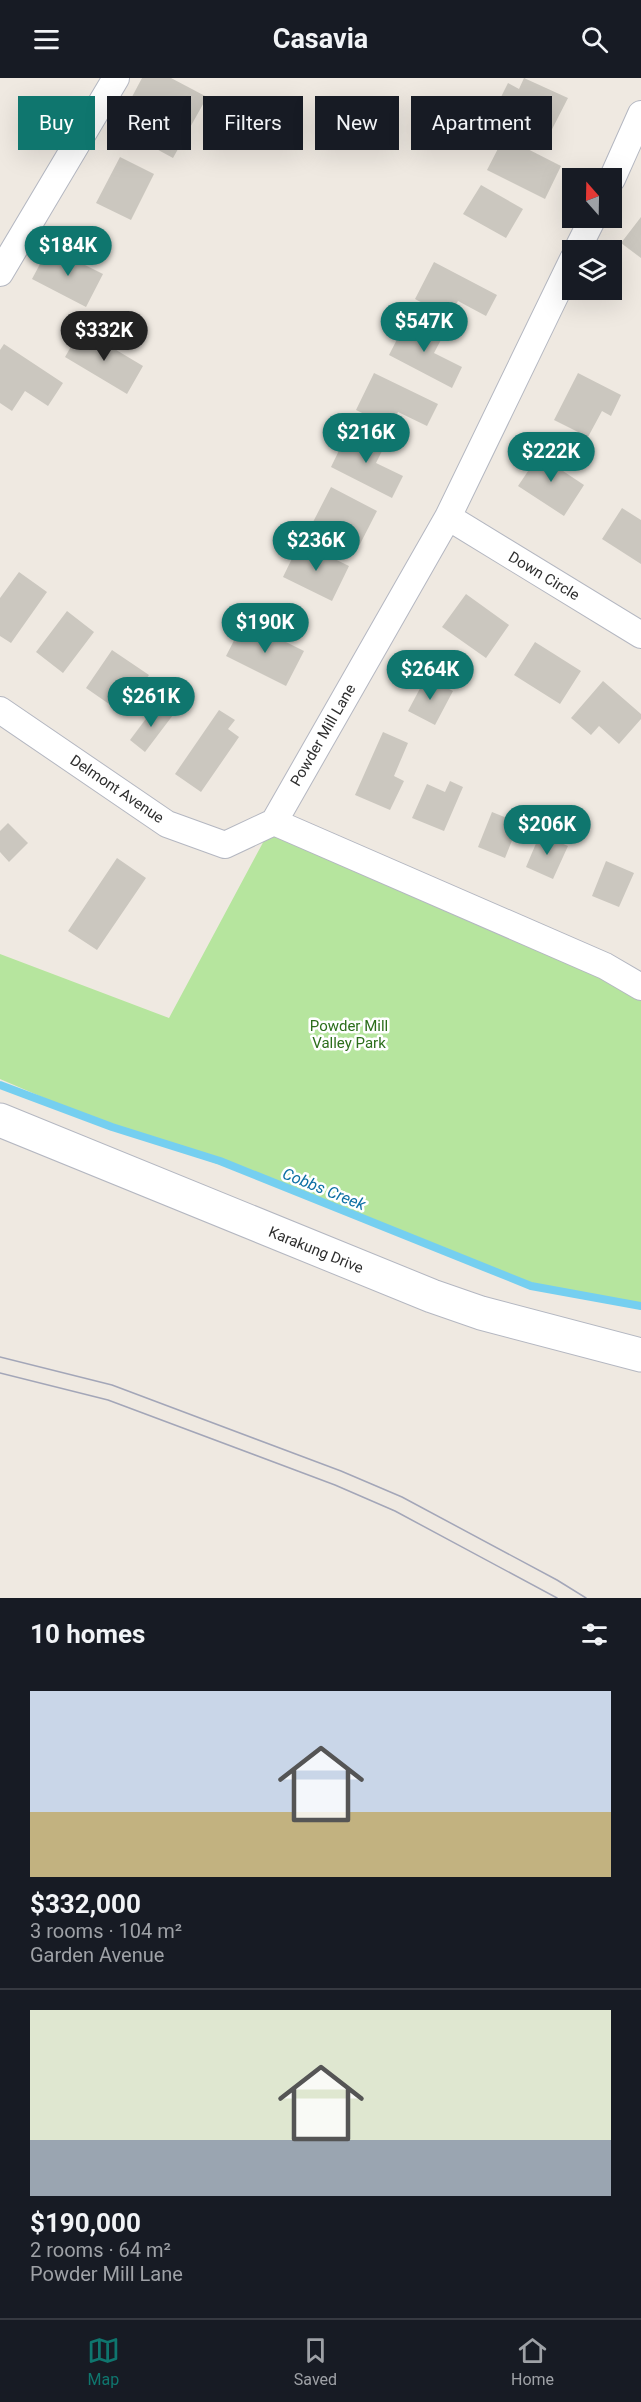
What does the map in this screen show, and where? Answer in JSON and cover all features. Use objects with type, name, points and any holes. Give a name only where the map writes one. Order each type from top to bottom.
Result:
[{"type":"street","points":[[0,273],[116,78]]},
{"type":"street","points":[[620,168],[636,144],[641,114]]},
{"type":"street","name":"Powder Mill Lane","points":[[274,822],[448,517],[562,282]]},
{"type":"street","name":"Down Circle","points":[[448,517],[641,635]]},
{"type":"street","name":"Delmont Avenue","points":[[0,710],[166,824],[225,845],[274,822]]},
{"type":"street","points":[[274,822],[605,966],[641,987]]},
{"type":"street","name":"Karakung Drive","points":[[0,1120],[432,1296],[491,1316],[641,1355]]},
{"type":"green space","name":"Powder Mill Valley Park","points":[[274,822],[641,987],[641,1306],[531,1286],[289,1189],[112,1127],[0,1079],[0,954],[169,1018]]},
{"type":"building","points":[[142,78],[171,78],[205,96],[203,96],[203,104],[191,126],[191,96],[132,96]]},
{"type":"building","points":[[524,78],[568,98],[552,129],[552,96],[502,96],[508,83],[519,89]]},
{"type":"building","points":[[158,150],[177,150],[173,158]]},
{"type":"building","points":[[497,150],[530,150],[561,166],[545,199],[487,170]]},
{"type":"building","points":[[120,157],[154,174],[131,220],[96,203]]},
{"type":"building","points":[[481,185],[523,209],[506,238],[463,214]]},
{"type":"building","points":[[641,217],[641,258],[622,242]]},
{"type":"building","points":[[49,247],[103,274],[86,307],[32,279]]},
{"type":"building","points":[[434,262],[497,295],[486,316],[458,301],[449,317],[415,299]]},
{"type":"building","points":[[408,318],[443,336],[434,353],[462,367],[452,388],[389,355]]},
{"type":"building","points":[[81,329],[143,366],[127,394],[65,357]]},
{"type":"building","points":[[4,344],[63,383],[48,406],[25,391],[12,411],[0,403],[0,350]]},
{"type":"building","points":[[374,373],[438,404],[427,426],[398,412],[391,427],[356,410]]},
{"type":"building","points":[[578,373],[621,395],[611,416],[602,411],[588,437],[554,420]]},
{"type":"building","points":[[349,430],[384,447],[376,463],[403,476],[392,498],[331,467]]},
{"type":"building","points":[[545,446],[560,456],[554,465],[584,485],[564,516],[518,486]]},
{"type":"building","points":[[331,487],[377,511],[359,546],[313,522]]},
{"type":"building","points":[[622,508],[641,520],[641,564],[602,539]]},
{"type":"building","points":[[300,542],[349,566],[332,601],[283,577]]},
{"type":"building","points":[[19,572],[47,592],[11,643],[0,636],[0,598]]},
{"type":"building","points":[[466,594],[509,625],[486,658],[442,627]]},
{"type":"building","points":[[67,611],[94,632],[63,673],[36,652]]},
{"type":"building","points":[[244,621],[304,651],[286,686],[226,656]]},
{"type":"building","points":[[535,642],[581,671],[560,704],[514,675]]},
{"type":"building","points":[[112,650],[149,675],[122,713],[86,688]]},
{"type":"building","points":[[426,677],[453,691],[435,725],[408,711]]},
{"type":"building","points":[[603,681],[641,714],[641,719],[619,744],[599,726],[591,735],[571,718]]},
{"type":"building","points":[[157,704],[173,715],[145,752],[130,740]]},
{"type":"building","points":[[219,710],[235,720],[228,729],[239,737],[201,792],[175,774]]},
{"type":"building","points":[[383,732],[408,743],[394,776],[404,781],[390,810],[355,795]]},
{"type":"building","points":[[450,781],[463,787],[444,831],[412,818],[427,784],[445,792]]},
{"type":"building","points":[[492,812],[519,823],[505,858],[478,847]]},
{"type":"building","points":[[8,823],[28,843],[9,862],[0,852],[0,831]]},
{"type":"building","points":[[540,834],[568,846],[553,879],[526,867]]},
{"type":"building","points":[[117,858],[146,878],[97,950],[68,931]]},
{"type":"building","points":[[606,861],[634,873],[619,907],[592,896]]},
{"type":"waterway","name":"Cobbs Creek","points":[[0,1085],[112,1127],[220,1161],[531,1286],[641,1306]]},
{"type":"tram line","points":[[0,1357],[112,1385],[341,1471],[402,1497],[557,1580],[586,1598]]},
{"type":"tram line","points":[[0,1373],[108,1400],[335,1485],[395,1511],[557,1598]]}]
